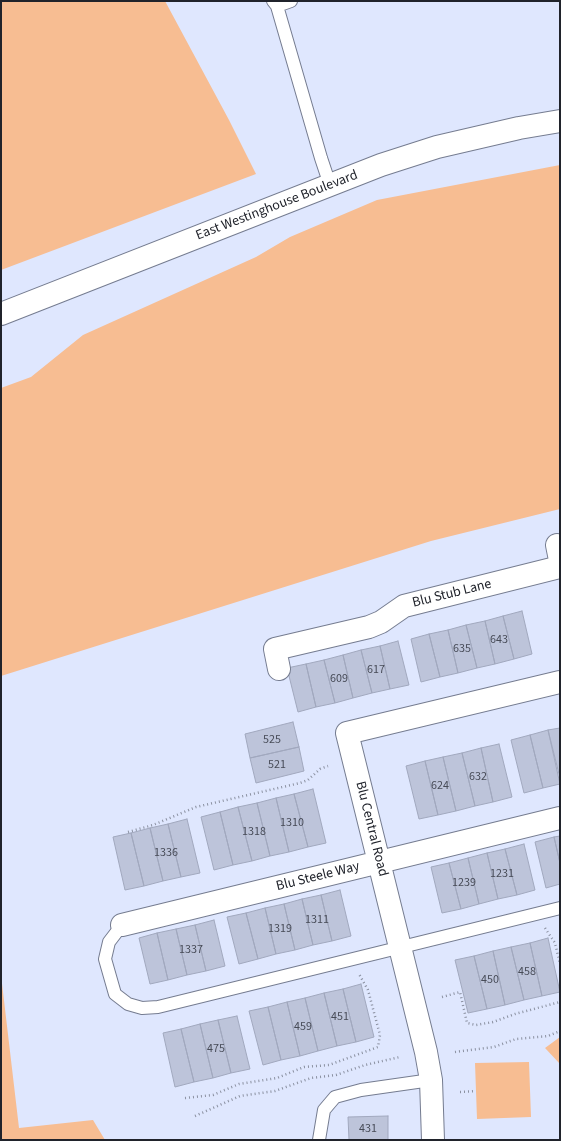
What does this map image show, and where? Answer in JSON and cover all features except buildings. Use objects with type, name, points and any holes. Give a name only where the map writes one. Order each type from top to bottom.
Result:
[{"type":"street","name":"East Westinghouse Boulevard","points":[[1,314],[381,165],[437,147],[518,128],[560,121]]},
{"type":"street","name":"Blu Stub Lane","points":[[279,669],[276,649],[369,627],[381,622],[404,606],[560,567]]},
{"type":"street","name":"Blu Central Road","points":[[433,1140],[431,1080],[426,1052],[347,733],[560,682]]},
{"type":"street","name":"Blu Steele Way","points":[[122,925],[560,818]]},
{"type":"lane","points":[[291,1],[275,4],[330,185]]},
{"type":"lane","points":[[122,925],[109,942],[105,959],[115,994],[128,1004],[142,1008],[158,1007],[400,946],[560,908]]},
{"type":"lane","points":[[320,1140],[324,1110],[335,1097],[361,1090],[431,1080]]},
{"type":"path","points":[[128,832],[153,825],[196,807],[300,783],[308,780],[320,769],[328,766]]},
{"type":"path","points":[[543,922],[555,943],[560,964]]},
{"type":"path","points":[[185,1098],[213,1095],[239,1084],[277,1078],[304,1068],[329,1065],[378,1047],[380,1035],[368,990],[361,979],[358,970]]},
{"type":"path","points":[[442,997],[460,992],[467,1023],[476,1025],[482,1025],[560,1002]]},
{"type":"path","points":[[455,1052],[494,1047],[516,1039],[548,1036],[560,1031]]},
{"type":"path","points":[[195,1116],[240,1096],[276,1091],[311,1078],[336,1075],[364,1065],[400,1057]]},
{"type":"path","points":[[460,1092],[476,1091]]},
{"type":"shaded area","points":[[1,1],[165,1],[229,120],[256,174],[1,270]]},
{"type":"shaded area","points":[[560,165],[560,509],[431,541],[1,676],[1,388],[31,377],[83,335],[256,257],[290,237],[377,200]]},
{"type":"shaded area","points":[[1,975],[19,1128],[93,1120],[105,1140],[1,1140]]},
{"type":"shaded area","points":[[560,1037],[560,1064],[545,1048]]},
{"type":"shaded area","points":[[529,1062],[531,1117],[477,1119],[475,1063]]}]
